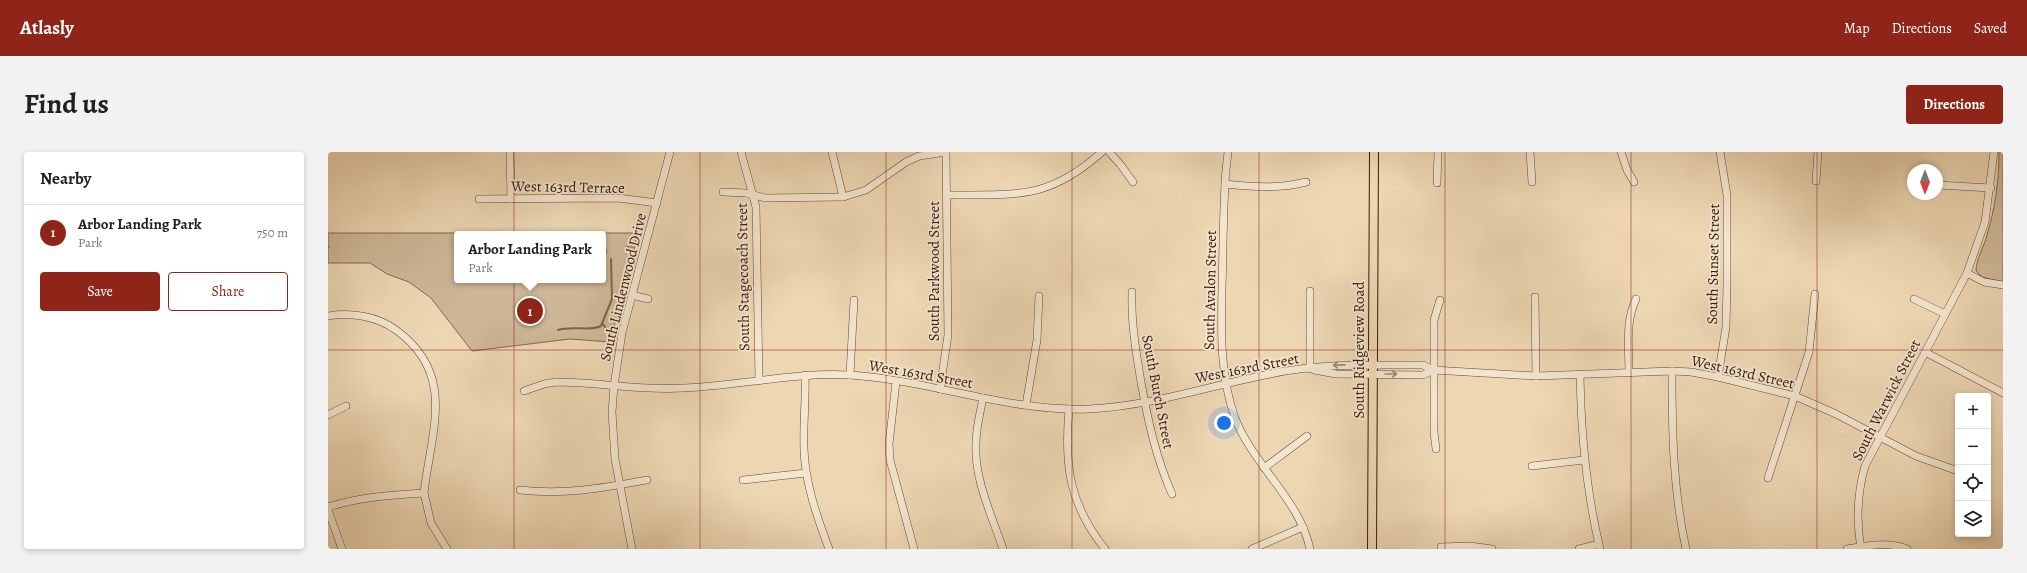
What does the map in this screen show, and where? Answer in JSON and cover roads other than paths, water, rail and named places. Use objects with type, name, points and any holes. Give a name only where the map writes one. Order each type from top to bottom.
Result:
[{"type":"main road","name":"South Ridgeview Road","points":[[1372,549],[1374,152]]},
{"type":"street","points":[[510,152],[510,199]]},
{"type":"street","name":"South Lindenwood Drive","points":[[632,549],[618,485],[613,432],[614,386],[622,333],[670,152]]},
{"type":"street","name":"South Stagecoach Street","points":[[741,152],[754,195],[757,239],[759,380]]},
{"type":"street","points":[[832,152],[843,197]]},
{"type":"street","points":[[723,192],[746,192],[765,198],[843,197],[866,190],[906,162],[919,156],[946,152]]},
{"type":"street","name":"South Parkwood Street","points":[[940,389],[948,335],[946,152]]},
{"type":"street","points":[[947,195],[1012,194],[1027,193],[1044,189],[1076,173],[1102,152]]},
{"type":"street","points":[[1109,152],[1120,164],[1132,182]]},
{"type":"street","name":"South Avalon Street","points":[[1228,152],[1225,184],[1221,349],[1226,384],[1235,418],[1250,447],[1293,508],[1303,527],[1310,549]]},
{"type":"street","points":[[1437,183],[1438,152]]},
{"type":"street","points":[[1530,152],[1532,182]]},
{"type":"street","points":[[1621,152],[1626,170],[1634,182]]},
{"type":"street","name":"South Sunset Street","points":[[1718,377],[1726,327],[1727,285],[1727,194],[1720,152]]},
{"type":"street","points":[[1816,181],[1818,152]]},
{"type":"street","name":"South Warwick Street","points":[[1861,548],[1858,529],[1858,493],[1865,466],[1967,273],[1985,222],[1991,188],[1994,152]]},
{"type":"street","points":[[1225,184],[1287,187],[1306,182]]},
{"type":"street","points":[[1943,185],[1991,188]]},
{"type":"street","name":"West 163rd Terrace","points":[[479,199],[618,198],[657,203]]},
{"type":"street","points":[[1967,273],[1984,282],[2003,285]]},
{"type":"street","points":[[1310,291],[1310,369]]},
{"type":"street","name":"South Burch Street","points":[[1132,292],[1133,336],[1145,403],[1158,459],[1172,494]]},
{"type":"street","points":[[1768,478],[1809,352],[1815,294]]},
{"type":"street","points":[[632,295],[648,299]]},
{"type":"street","points":[[1026,405],[1037,340],[1039,296]]},
{"type":"street","points":[[1535,297],[1536,376]]},
{"type":"street","points":[[1629,373],[1628,325],[1630,312],[1636,299]]},
{"type":"street","points":[[1914,299],[1945,314]]},
{"type":"street","points":[[850,375],[854,300]]},
{"type":"street","points":[[1436,449],[1434,432],[1433,370],[1434,320],[1440,300]]},
{"type":"street","points":[[328,316],[357,316],[384,323],[405,337],[426,362],[434,382],[436,404],[424,493],[431,523],[447,549]]},
{"type":"street","points":[[1925,352],[2003,393]]},
{"type":"street","name":"West 163rd Street","points":[[524,391],[544,384],[556,382],[666,389],[804,375],[850,375],[940,389],[1026,405],[1069,409],[1117,407],[1145,403],[1270,374],[1335,365],[1423,365],[1433,370],[1536,376],[1672,371],[1691,372],[1795,396],[1916,456],[1955,470]]},
{"type":"street","name":"West 163rd Street","points":[[1310,369],[1336,374],[1423,374],[1433,370]]},
{"type":"street","points":[[1672,371],[1674,475],[1677,506],[1686,549]]},
{"type":"street","points":[[1579,549],[1600,546],[1590,505],[1584,460],[1580,374]]},
{"type":"street","points":[[804,375],[806,394],[804,449],[806,473],[819,524],[829,549]]},
{"type":"street","points":[[896,382],[889,444],[890,460],[914,549]]},
{"type":"street","points":[[983,398],[977,430],[976,456],[983,487],[1003,549]]},
{"type":"street","points":[[328,415],[346,406]]},
{"type":"street","points":[[1069,409],[1067,450],[1070,482],[1085,520],[1105,549]]},
{"type":"street","points":[[1264,468],[1307,436]]},
{"type":"street","points":[[1532,466],[1584,460]]},
{"type":"street","points":[[744,480],[806,473]]},
{"type":"street","points":[[520,490],[545,493],[570,492],[647,480]]},
{"type":"street","points":[[328,507],[352,500],[383,495],[424,493]]},
{"type":"street","points":[[328,510],[342,549]]},
{"type":"street","points":[[1252,549],[1303,527]]},
{"type":"street","points":[[1847,549],[1887,545],[1907,549]]},
{"type":"street","points":[[1441,547],[1470,546],[1492,549]]},
{"type":"waterway","points":[[558,330],[569,328],[596,328],[601,326],[612,299],[611,259]]},
{"type":"waterway","points":[[603,324],[607,330]]},
{"type":"place","name":"Arbor Landing Park","points":[[530,311]]}]
